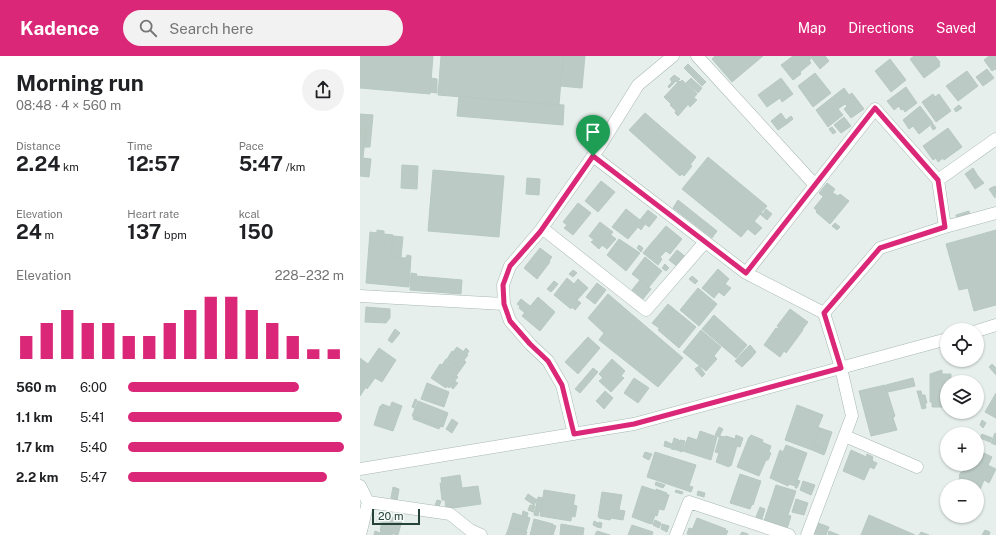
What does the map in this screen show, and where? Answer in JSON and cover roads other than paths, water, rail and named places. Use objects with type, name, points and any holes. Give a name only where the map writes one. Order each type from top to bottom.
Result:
[{"type":"street","points":[[574,434],[562,385],[548,361],[530,344],[510,321],[504,304],[503,285],[510,266],[542,228],[593,156],[638,86],[673,56]]},
{"type":"street","points":[[697,56],[815,185]]},
{"type":"street","points":[[746,273],[875,108],[938,180],[945,227]]},
{"type":"street","points":[[938,180],[996,139]]},
{"type":"street","points":[[593,156],[746,273],[824,313],[841,368],[852,416],[807,535]]},
{"type":"street","points":[[824,313],[880,248],[945,227],[996,213]]},
{"type":"street","points":[[542,228],[646,310],[705,242]]},
{"type":"street","points":[[360,296],[504,304]]},
{"type":"street","points":[[984,328],[996,325]]},
{"type":"street","points":[[360,469],[634,424],[940,341]]},
{"type":"street","points":[[844,436],[917,467]]},
{"type":"street","points":[[360,486],[368,502],[360,535]]},
{"type":"street","points":[[368,502],[450,514],[470,530],[481,535]]},
{"type":"street","points":[[676,535],[689,502],[789,535]]}]
